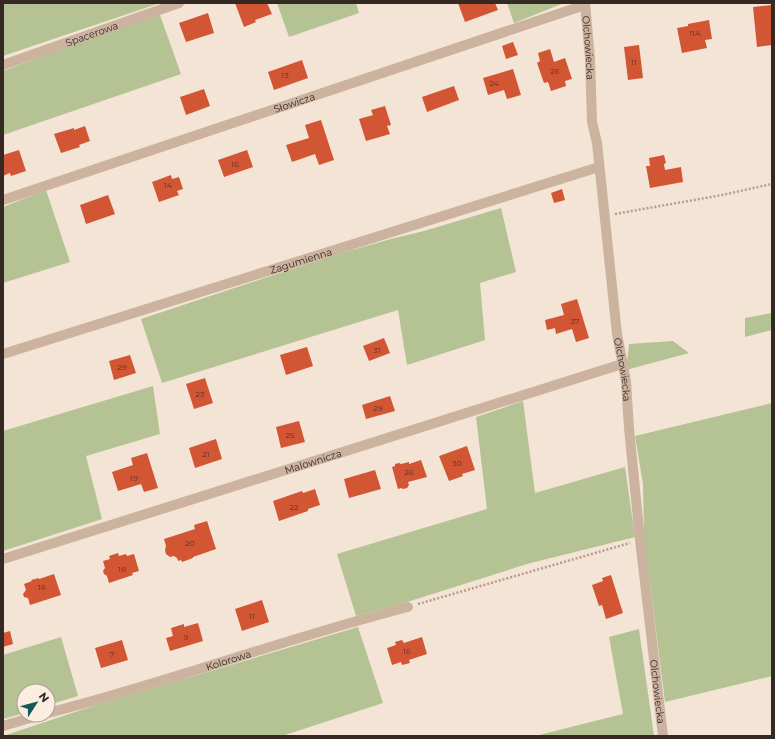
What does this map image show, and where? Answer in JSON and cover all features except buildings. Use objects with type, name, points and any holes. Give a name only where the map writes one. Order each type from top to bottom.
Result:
[{"type":"street","name":"Spacerowa","points":[[3,64],[180,3]]},
{"type":"street","name":"Olchowiecka","points":[[585,4],[590,59],[592,122],[597,143],[617,334],[626,381],[640,540],[662,736]]},
{"type":"street","name":"Słowicza","points":[[3,200],[585,4]]},
{"type":"street","name":"Zagumienna","points":[[3,354],[599,167]]},
{"type":"street","name":"Malownicza","points":[[3,559],[622,364]]},
{"type":"street","name":"Kolorowa","points":[[56,711],[85,704],[282,643],[406,608]]},
{"type":"street","points":[[3,726],[16,722]]},
{"type":"path","points":[[604,216],[722,195],[772,184]]},
{"type":"path","points":[[406,608],[640,540]]},
{"type":"green space","points":[[3,3],[160,3],[3,56]]},
{"type":"green space","points":[[277,3],[356,3],[359,13],[289,37]]},
{"type":"green space","points":[[507,3],[564,3],[514,23]]},
{"type":"green space","points":[[160,15],[181,74],[3,135],[3,71],[94,37]]},
{"type":"green space","points":[[46,190],[70,262],[3,283],[3,207]]},
{"type":"green space","points":[[501,208],[516,272],[480,283],[485,340],[407,365],[398,310],[162,383],[141,319],[334,255],[424,231]]},
{"type":"green space","points":[[772,313],[772,330],[745,337],[745,318]]},
{"type":"green space","points":[[673,341],[689,353],[626,370],[629,344]]},
{"type":"green space","points":[[153,386],[160,434],[86,456],[102,519],[3,551],[3,431]]},
{"type":"green space","points":[[523,401],[535,493],[625,467],[635,537],[527,564],[404,603],[356,616],[337,554],[487,509],[476,417]]},
{"type":"green space","points":[[772,403],[772,676],[665,702],[644,536],[643,484],[635,436]]},
{"type":"green space","points":[[358,627],[383,703],[282,736],[3,736],[42,723],[56,723],[56,718]]},
{"type":"green space","points":[[639,629],[654,736],[535,736],[623,714],[609,637]]},
{"type":"green space","points":[[61,637],[78,696],[56,703],[56,683],[16,683],[16,715],[3,719],[3,655]]}]
